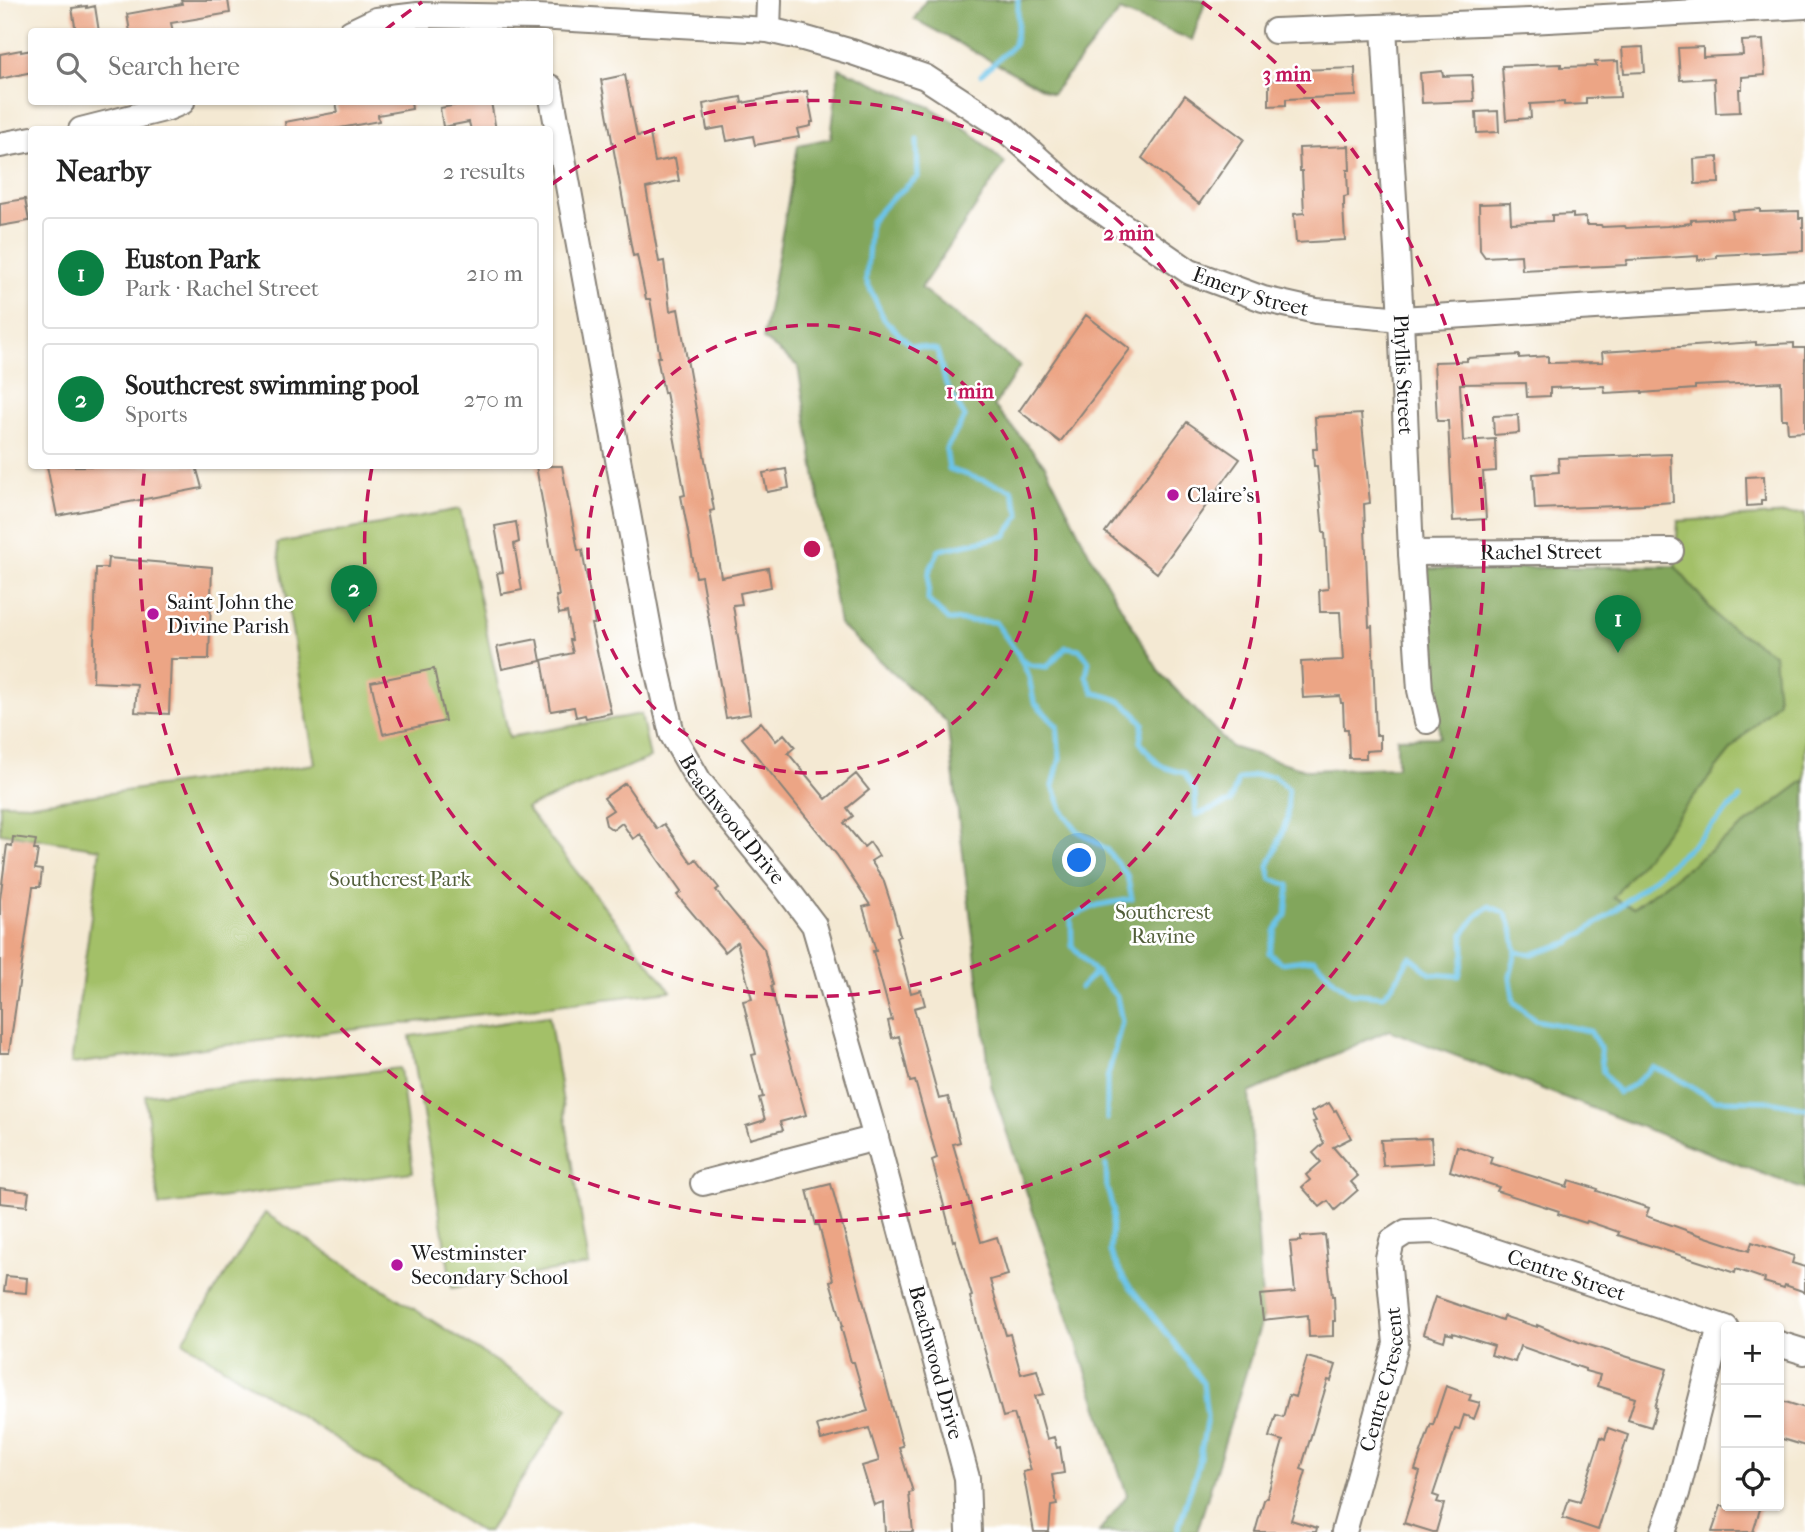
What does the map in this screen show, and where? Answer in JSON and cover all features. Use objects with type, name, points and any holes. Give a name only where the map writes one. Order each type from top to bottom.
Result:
[{"type":"street","points":[[768,30],[769,0]]},
{"type":"street","points":[[1275,31],[1805,6]]},
{"type":"street","name":"Emery Street","points":[[359,28],[376,20],[418,15],[537,16],[768,30],[852,52],[925,77],[1005,129],[1080,196],[1190,272],[1263,299],[1316,311],[1401,319],[1805,294]]},
{"type":"street","name":"Phyllis Street","points":[[1384,27],[1411,553],[1420,690],[1427,721]]},
{"type":"street","name":"Beachwood Drive","points":[[553,103],[654,656],[672,734],[699,781],[814,925],[876,1138],[967,1478],[969,1532]]},
{"type":"street","points":[[97,126],[175,105]]},
{"type":"street","points":[[0,145],[28,140]]},
{"type":"street","name":"Rachel Street","points":[[1411,553],[1671,551]]},
{"type":"street","points":[[703,1183],[876,1138]]},
{"type":"street","name":"Centre Street","points":[[1406,1232],[1434,1231],[1721,1326]]},
{"type":"street","name":"Centre Crescent","points":[[1344,1532],[1396,1344],[1388,1258],[1392,1241],[1406,1232]]},
{"type":"street","points":[[1663,1532],[1677,1493],[1721,1334]]},
{"type":"street","points":[[1784,1346],[1805,1352]]},
{"type":"green space","points":[[926,0],[1206,0],[1192,40],[1120,11],[1052,94],[914,19]]},
{"type":"green space","name":"Southcrest Ravine","points":[[839,68],[930,107],[969,131],[1005,163],[921,288],[1020,366],[994,406],[1045,465],[1089,553],[1160,673],[1231,747],[1308,770],[1397,767],[1397,738],[1440,737],[1423,569],[1675,566],[1722,622],[1774,654],[1778,701],[1735,745],[1613,898],[1633,908],[1805,780],[1805,1190],[1389,1030],[1249,1093],[1263,1317],[1197,1532],[1099,1532],[1127,1495],[991,1085],[947,722],[839,624],[798,366],[763,339],[798,145],[831,138]]},
{"type":"green space","name":"Southcrest Park","points":[[460,509],[509,737],[641,714],[650,758],[526,808],[671,991],[71,1064],[100,849],[0,833],[0,803],[33,804],[315,764],[277,543]]},
{"type":"green space","points":[[1805,513],[1805,946],[1453,948],[1440,737],[1423,569],[1675,566],[1678,521]]},
{"type":"green space","points":[[549,1016],[589,1265],[452,1288],[410,1036]]},
{"type":"green space","points":[[400,1068],[413,1172],[159,1206],[145,1095]]},
{"type":"green space","points":[[265,1213],[568,1408],[488,1532],[481,1532],[183,1341]]},
{"type":"building","points":[[181,0],[228,0],[230,13],[171,23],[172,28],[129,28],[127,14],[182,4]]},
{"type":"building","points":[[95,6],[98,28],[75,28],[72,8]]},
{"type":"building","points":[[1763,40],[1765,75],[1742,77],[1742,89],[1739,89],[1740,112],[1716,113],[1714,78],[1680,80],[1678,48],[1703,47],[1703,57],[1743,55],[1742,41]]},
{"type":"building","points":[[1643,47],[1645,72],[1624,73],[1622,48]]},
{"type":"building","points":[[28,51],[28,73],[0,79],[0,54]]},
{"type":"building","points":[[1618,61],[1620,97],[1586,98],[1586,104],[1530,104],[1531,118],[1506,120],[1502,66],[1596,66],[1595,62]]},
{"type":"building","points":[[1355,68],[1356,96],[1286,99],[1286,105],[1269,106],[1269,80],[1300,79],[1300,70]]},
{"type":"building","points":[[1442,71],[1443,76],[1472,75],[1474,101],[1422,103],[1420,73]]},
{"type":"building","points":[[625,75],[637,136],[650,134],[655,162],[675,158],[679,181],[646,188],[659,262],[664,261],[670,311],[678,309],[714,510],[710,511],[721,577],[768,568],[771,587],[740,593],[742,604],[733,605],[750,714],[726,718],[701,576],[696,577],[681,496],[685,495],[657,357],[660,357],[650,299],[646,299],[637,255],[633,256],[601,80]]},
{"type":"building","points":[[807,91],[813,122],[811,126],[797,129],[799,137],[755,145],[753,136],[727,141],[724,127],[707,130],[703,104],[741,97],[742,103]]},
{"type":"building","points":[[1185,95],[1244,139],[1199,204],[1142,158]]},
{"type":"building","points":[[336,105],[411,105],[412,109],[378,115],[379,121],[351,126],[286,126],[285,122],[338,112]]},
{"type":"building","points":[[492,105],[495,126],[470,126],[469,122],[443,126],[440,108]]},
{"type":"building","points":[[1498,111],[1499,132],[1477,133],[1476,112]]},
{"type":"building","points":[[1349,146],[1348,196],[1344,197],[1343,206],[1345,240],[1296,243],[1294,214],[1304,213],[1299,148]]},
{"type":"building","points":[[1718,157],[1719,183],[1695,184],[1694,159]]},
{"type":"building","points":[[25,199],[28,221],[0,226],[0,203]]},
{"type":"building","points":[[1510,203],[1511,223],[1552,221],[1552,215],[1573,214],[1573,218],[1586,217],[1586,225],[1626,228],[1733,218],[1732,211],[1799,211],[1799,218],[1803,218],[1803,251],[1717,255],[1717,258],[1698,260],[1698,256],[1627,260],[1626,265],[1522,270],[1521,255],[1485,257],[1480,250],[1479,204]]},
{"type":"building","points":[[1086,315],[1130,349],[1060,442],[1019,411]]},
{"type":"building","points":[[1756,342],[1756,345],[1794,343],[1794,348],[1805,348],[1805,432],[1788,433],[1787,419],[1782,419],[1781,382],[1695,386],[1695,389],[1642,393],[1605,393],[1604,386],[1550,388],[1550,396],[1527,397],[1526,383],[1460,384],[1463,441],[1495,439],[1496,471],[1483,472],[1486,519],[1453,521],[1448,421],[1437,421],[1434,362],[1519,355],[1519,358],[1548,356],[1548,363],[1603,362],[1602,352]]},
{"type":"building","points":[[1361,414],[1370,503],[1364,504],[1369,627],[1372,626],[1376,735],[1380,735],[1380,750],[1366,751],[1366,758],[1349,758],[1348,729],[1344,729],[1343,703],[1340,696],[1303,698],[1301,662],[1343,660],[1340,612],[1320,612],[1319,590],[1328,589],[1325,532],[1317,466],[1314,466],[1313,449],[1317,449],[1315,417]]},
{"type":"building","points":[[1518,415],[1519,433],[1494,435],[1493,416]]},
{"type":"building","name":"Claire's","points":[[1187,422],[1240,459],[1157,573],[1105,532]]},
{"type":"building","points":[[1671,454],[1673,502],[1535,509],[1533,474],[1559,472],[1558,458]]},
{"type":"building","points":[[553,466],[562,466],[578,550],[582,550],[595,624],[591,624],[611,713],[586,718],[585,715],[576,717],[574,707],[551,711],[542,660],[573,653],[567,612],[559,614],[556,596],[559,596],[537,469],[553,469]]},
{"type":"building","points":[[48,469],[197,469],[202,488],[57,516]]},
{"type":"building","points":[[786,469],[789,488],[767,492],[763,473]]},
{"type":"building","points":[[1764,476],[1765,500],[1761,500],[1761,505],[1747,506],[1746,477]]},
{"type":"building","points":[[516,522],[519,542],[514,544],[522,590],[501,594],[497,573],[503,572],[495,526]]},
{"type":"building","name":"Saint John the Divine Parish","points":[[108,558],[212,567],[209,659],[171,659],[169,714],[135,712],[137,684],[93,682],[96,568],[107,568]]},
{"type":"building","points":[[537,639],[541,661],[502,669],[497,647]]},
{"type":"building","points":[[434,669],[445,721],[383,734],[371,682]]},
{"type":"building","points":[[761,722],[776,741],[784,734],[795,747],[788,753],[826,799],[856,774],[869,790],[847,808],[853,816],[844,823],[864,847],[870,842],[879,856],[871,861],[883,879],[894,913],[900,936],[896,937],[911,993],[921,990],[925,1005],[914,1008],[939,1099],[948,1097],[960,1142],[953,1144],[981,1242],[997,1237],[1008,1275],[990,1280],[1006,1335],[1010,1334],[1021,1374],[1037,1370],[1044,1394],[1035,1396],[1047,1439],[1054,1437],[1057,1448],[1060,1447],[1064,1473],[1052,1475],[1057,1505],[1051,1506],[1049,1532],[1034,1532],[1023,1472],[1031,1470],[1014,1414],[1003,1417],[970,1297],[972,1296],[955,1240],[953,1241],[932,1160],[937,1158],[915,1081],[910,1082],[899,1036],[892,1038],[888,1021],[892,1020],[863,907],[870,905],[837,855],[742,738]]},
{"type":"building","points":[[625,783],[657,829],[664,824],[692,863],[696,859],[719,888],[716,890],[727,905],[764,949],[784,1038],[806,1115],[780,1122],[783,1130],[750,1139],[746,1126],[765,1120],[759,1098],[763,1097],[752,1055],[756,1054],[743,1001],[752,999],[737,942],[725,952],[677,895],[681,892],[640,834],[633,839],[622,823],[613,830],[606,825],[604,816],[613,810],[604,798]]},
{"type":"building","points":[[13,837],[36,840],[34,850],[38,850],[35,869],[42,870],[40,887],[33,887],[9,1053],[0,1053],[0,899],[7,845],[12,846]]},
{"type":"building","points":[[1329,1103],[1334,1111],[1336,1110],[1351,1138],[1333,1147],[1358,1176],[1351,1182],[1358,1190],[1335,1210],[1328,1201],[1320,1207],[1302,1187],[1310,1180],[1306,1175],[1321,1162],[1313,1153],[1324,1143],[1311,1112]]},
{"type":"building","points":[[1431,1138],[1433,1163],[1383,1166],[1381,1140]]},
{"type":"building","points":[[1457,1146],[1492,1157],[1490,1163],[1567,1187],[1569,1180],[1598,1189],[1597,1191],[1649,1208],[1646,1216],[1749,1251],[1752,1242],[1794,1256],[1792,1263],[1805,1267],[1805,1292],[1764,1282],[1765,1279],[1736,1269],[1735,1273],[1618,1235],[1619,1232],[1558,1214],[1559,1211],[1497,1191],[1499,1187],[1450,1171]]},
{"type":"building","points":[[831,1184],[903,1446],[899,1447],[913,1492],[909,1493],[913,1532],[885,1532],[883,1502],[874,1505],[862,1466],[879,1461],[869,1428],[821,1440],[817,1425],[868,1411],[841,1327],[843,1326],[830,1281],[833,1280],[807,1190]]},
{"type":"building","points":[[0,1188],[29,1192],[27,1206],[0,1203]]},
{"type":"building","points":[[1325,1235],[1334,1296],[1333,1336],[1309,1337],[1308,1315],[1263,1320],[1260,1295],[1295,1292],[1290,1242],[1301,1241],[1301,1237]]},
{"type":"building","points":[[6,1276],[27,1278],[26,1293],[4,1291]]},
{"type":"building","points":[[1435,1297],[1502,1320],[1503,1316],[1537,1325],[1579,1342],[1667,1369],[1651,1427],[1628,1420],[1635,1398],[1597,1386],[1600,1375],[1520,1346],[1515,1362],[1491,1355],[1494,1346],[1453,1333],[1446,1333],[1444,1341],[1423,1334]]},
{"type":"building","points":[[1307,1357],[1336,1365],[1331,1381],[1328,1380],[1301,1469],[1306,1471],[1291,1520],[1317,1528],[1316,1532],[1255,1532],[1283,1441],[1269,1437],[1276,1415],[1283,1417],[1289,1395],[1295,1397]]},
{"type":"building","points":[[1446,1386],[1471,1395],[1469,1400],[1480,1403],[1474,1419],[1464,1415],[1459,1430],[1455,1429],[1433,1495],[1439,1497],[1437,1502],[1444,1504],[1436,1532],[1433,1532],[1404,1523],[1420,1472],[1415,1470]]},
{"type":"building","points":[[1784,1402],[1805,1408],[1805,1446],[1784,1440]]},
{"type":"building","points":[[1608,1428],[1628,1435],[1598,1530],[1563,1518],[1569,1499],[1580,1502],[1601,1437],[1605,1439]]},
{"type":"building","points":[[1721,1506],[1721,1511],[1759,1511],[1753,1532],[1712,1532]]},
{"type":"waterway","points":[[981,75],[1014,45],[1018,0]]},
{"type":"waterway","points":[[917,140],[918,177],[888,202],[871,221],[866,280],[884,319],[910,345],[937,350],[946,384],[965,417],[946,449],[949,469],[1012,490],[1020,515],[1005,536],[939,550],[929,572],[928,600],[948,620],[995,622],[1018,654],[1029,677],[1034,702],[1057,726],[1060,758],[1053,786],[1063,812],[1078,831],[1106,849],[1127,875],[1132,899],[1098,905],[1071,917],[1072,946],[1117,997],[1122,1022],[1107,1079],[1107,1119]]},
{"type":"waterway","points":[[1021,660],[1030,665],[1047,667],[1066,647],[1079,649],[1089,661],[1086,676],[1094,693],[1116,699],[1127,706],[1143,723],[1140,742],[1150,755],[1158,764],[1184,773],[1195,791],[1196,815],[1230,802],[1238,780],[1254,775],[1274,776],[1288,789],[1287,819],[1268,866],[1271,879],[1289,885],[1286,915],[1276,929],[1269,953],[1281,963],[1314,959],[1350,993],[1383,996],[1410,957],[1431,974],[1459,976],[1464,954],[1463,934],[1489,906],[1505,913],[1512,928],[1516,952],[1510,977],[1514,1002],[1535,1020],[1590,1031],[1600,1048],[1603,1072],[1618,1093],[1633,1085],[1653,1067],[1714,1100],[1770,1101],[1805,1108]]},
{"type":"waterway","points":[[1516,952],[1533,954],[1570,942],[1612,913],[1688,849],[1740,798]]},
{"type":"waterway","points":[[1080,988],[1096,972]]},
{"type":"waterway","points":[[1106,1165],[1107,1188],[1113,1209],[1110,1252],[1124,1279],[1203,1383],[1207,1417],[1199,1463],[1177,1532]]},
{"type":"place","name":"Claire's","points":[[1173,495]]},
{"type":"place","name":"Saint John the Divine Parish","points":[[153,614]]},
{"type":"place","name":"Southcrest swimming pool","points":[[354,623]]},
{"type":"place","name":"Euston Park","points":[[1618,653]]},
{"type":"place","name":"Westminster Secondary School","points":[[397,1265]]}]
